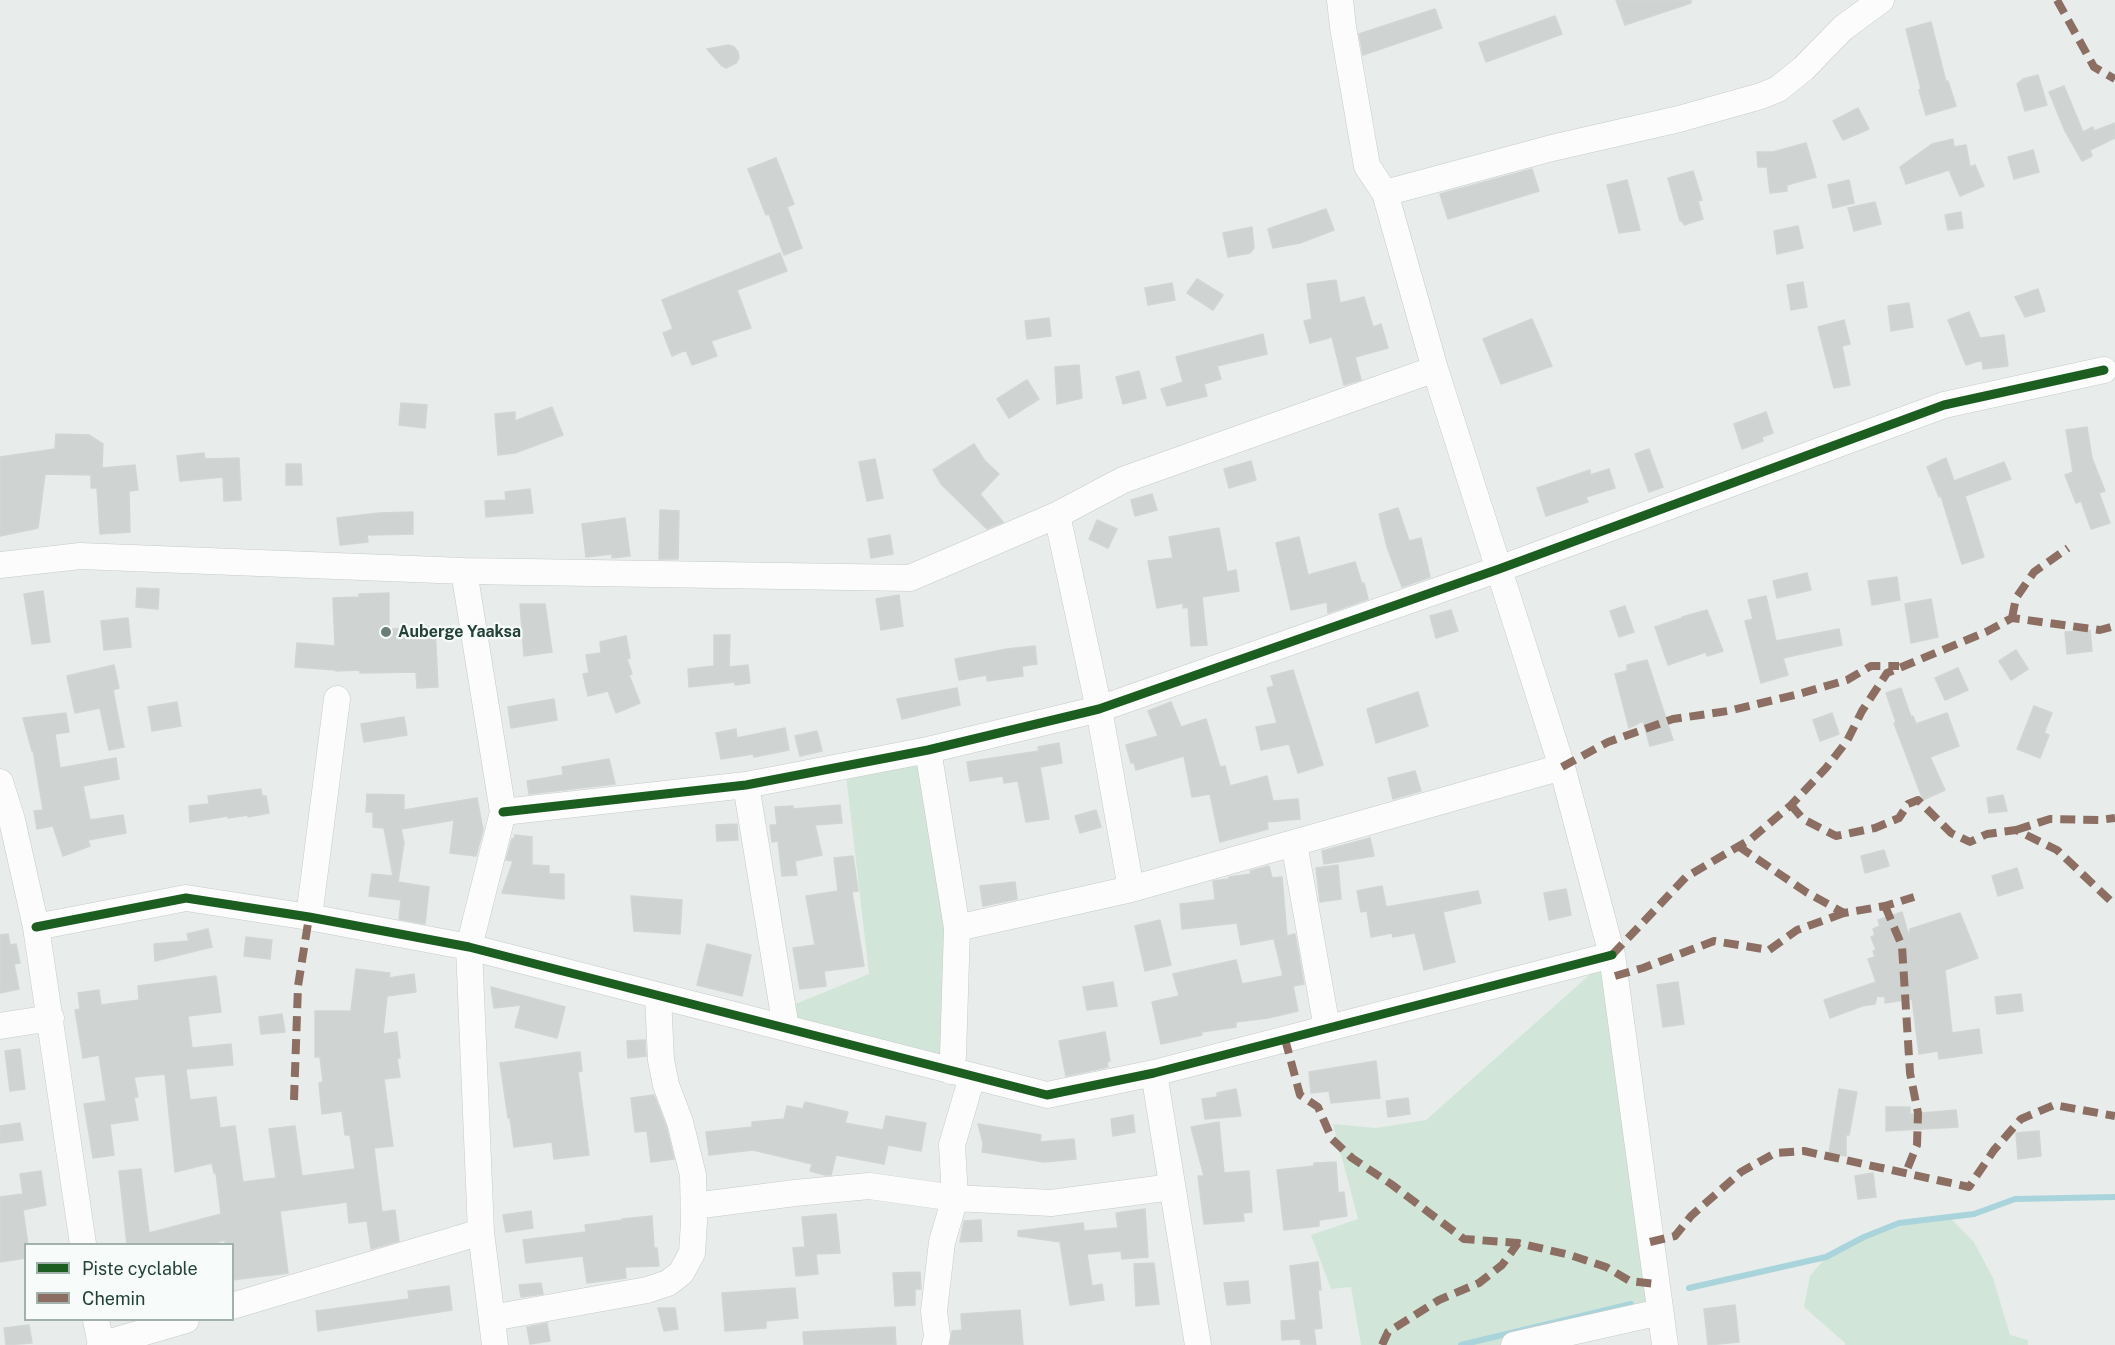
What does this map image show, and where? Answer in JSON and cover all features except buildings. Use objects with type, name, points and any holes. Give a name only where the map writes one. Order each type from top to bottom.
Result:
[{"type":"street","points":[[1340,0],[1342,27],[1367,166],[1385,193],[1435,369],[1562,767],[1612,955],[1665,1345]]},
{"type":"street","points":[[1385,193],[1761,96],[1778,89],[1803,69],[1844,28],[1881,0]]},
{"type":"street","points":[[0,565],[80,556],[464,571],[910,578],[1057,515],[1123,480],[1435,369]]},
{"type":"street","points":[[503,812],[746,784],[928,750],[1099,709],[1499,569],[1944,405],[2104,370]]},
{"type":"street","points":[[1057,515],[1099,709],[1131,889]]},
{"type":"street","points":[[464,571],[503,812],[469,947],[481,1232],[495,1345]]},
{"type":"street","points":[[309,916],[337,699]]},
{"type":"street","points":[[928,750],[957,928],[953,1056],[961,1074],[952,1144],[955,1198],[942,1242],[934,1311],[937,1335],[935,1345]]},
{"type":"street","points":[[957,928],[1131,889],[1562,767]]},
{"type":"street","points":[[0,782],[6,822],[36,927],[83,1243]]},
{"type":"street","points":[[746,784],[786,1028]]},
{"type":"street","points":[[1294,843],[1327,1028]]},
{"type":"street","points":[[36,927],[186,898],[309,916],[469,947],[1047,1095],[1154,1073],[1612,955]]},
{"type":"street","points":[[492,1318],[647,1290],[668,1283],[681,1273],[692,1253],[693,1175],[680,1122],[666,1085],[661,1060],[658,996]]},
{"type":"street","points":[[0,1026],[51,1018]]},
{"type":"street","points":[[1154,1073],[1198,1345]]},
{"type":"street","points":[[694,1206],[868,1186],[955,1198],[1051,1203],[1172,1187]]},
{"type":"street","points":[[234,1305],[481,1232]]},
{"type":"street","points":[[1514,1345],[1660,1312]]},
{"type":"street","points":[[96,1321],[100,1345],[183,1321]]},
{"type":"green space","points":[[929,756],[957,928],[951,1071],[786,1028],[783,1009],[869,974],[845,766]]},
{"type":"green space","points":[[1612,955],[1660,1312],[1514,1345],[1361,1345],[1351,1287],[1331,1289],[1311,1235],[1358,1219],[1333,1124],[1376,1128],[1426,1120]]},
{"type":"green space","points":[[1949,1217],[1974,1242],[1993,1278],[2010,1335],[2028,1340],[2028,1345],[1845,1345],[1804,1307],[1810,1276],[1826,1257],[1864,1237],[1899,1223]]},
{"type":"waterway","points":[[1689,1288],[1826,1257],[1864,1237],[1899,1223],[1974,1214],[2015,1199],[2115,1197]]},
{"type":"waterway","points":[[1461,1345],[1631,1304]]},
{"type":"marked path","points":[[2057,0],[2094,67],[2115,79]]},
{"type":"marked path","points":[[2012,618],[2016,598],[2034,572],[2068,548]]},
{"type":"marked path","points":[[1612,955],[1686,877],[1751,839],[1791,805],[1826,768],[1847,741],[1862,711],[1887,673],[1986,632],[2012,618],[2100,630],[2115,626]]},
{"type":"marked path","points":[[1562,767],[1608,742],[1673,719],[1728,711],[1799,694],[1847,680],[1871,666],[1899,666]]},
{"type":"marked path","points":[[1791,805],[1803,819],[1836,836],[1875,828],[1899,818],[1908,804],[1918,800],[1951,833],[1970,842],[1987,834],[2016,830],[2057,850],[2115,905]]},
{"type":"marked path","points":[[2016,830],[2050,819],[2115,818]]},
{"type":"marked path","points":[[1738,846],[1806,892],[1844,913],[1885,906],[1914,897]]},
{"type":"marked path","points":[[1885,906],[1902,946],[1910,1073],[1918,1113],[1917,1145],[1906,1172]]},
{"type":"marked path","points":[[1615,976],[1714,941],[1769,950],[1797,930],[1844,913]]},
{"type":"marked path","points":[[294,1100],[298,986],[309,917]]},
{"type":"marked path","points":[[1285,1039],[1300,1095],[1318,1107],[1332,1139],[1352,1158],[1464,1239],[1518,1243],[1570,1255],[1606,1267],[1630,1281],[1656,1284]]},
{"type":"marked path","points":[[1650,1242],[1675,1236],[1691,1216],[1741,1172],[1775,1153],[1804,1151],[1969,1187],[1994,1150],[2021,1119],[2054,1105],[2115,1116]]},
{"type":"marked path","points":[[1382,1345],[1388,1332],[1439,1300],[1479,1283],[1502,1265],[1518,1243]]},
{"type":"cycle path","points":[[503,812],[746,785],[928,750],[1099,709],[1499,569],[1944,405],[2104,370]]},
{"type":"cycle path","points":[[36,927],[186,898],[309,917],[469,947],[1047,1095],[1154,1073],[1612,955]]},
{"type":"place","name":"Auberge Yaaksa","points":[[386,632]]}]
